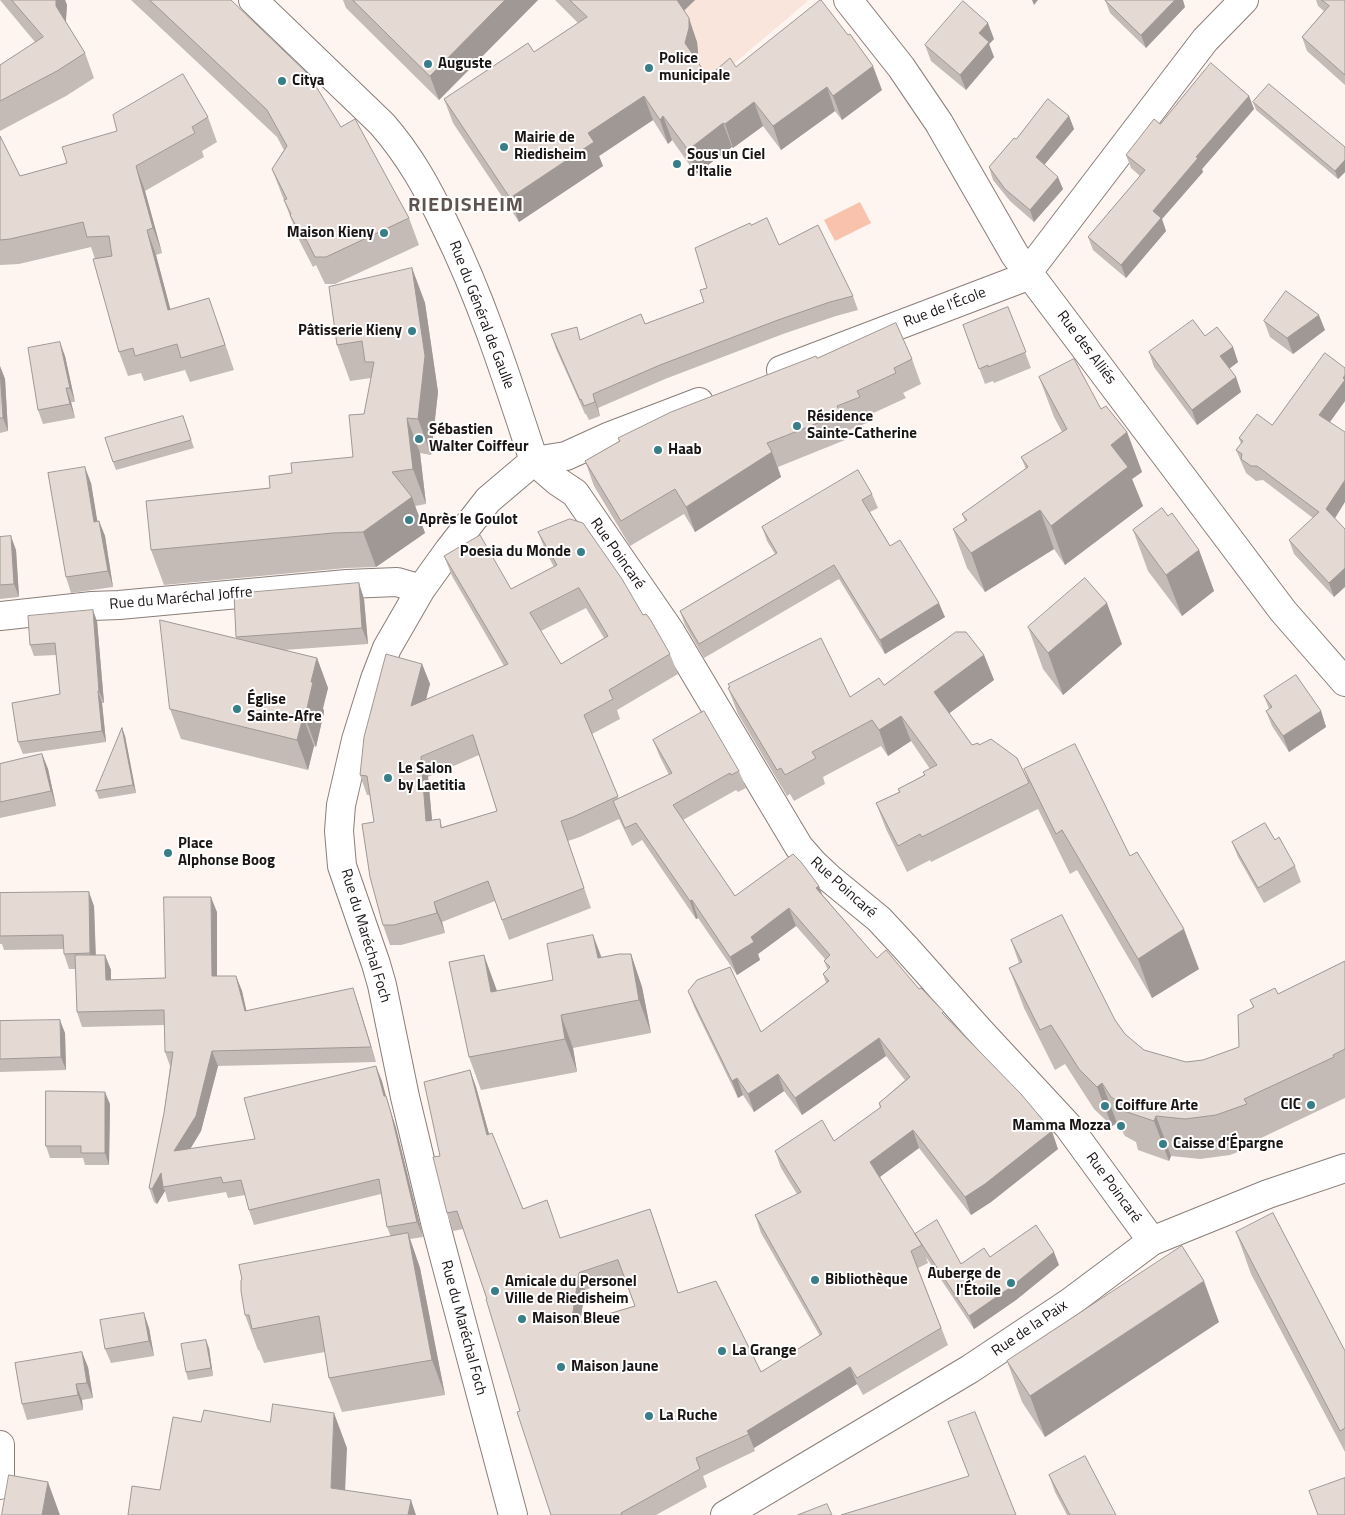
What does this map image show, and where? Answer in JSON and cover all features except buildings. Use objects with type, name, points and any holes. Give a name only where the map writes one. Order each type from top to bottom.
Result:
[{"type":"street","name":"Rue du Général de Gaulle","points":[[253,0],[382,124],[400,144],[426,185],[471,279],[496,345],[534,461]]},
{"type":"street","name":"Rue des Alliés","points":[[848,0],[901,67],[939,123],[1014,255],[1283,611],[1345,682]]},
{"type":"street","name":"Rue de l'École","points":[[758,379],[1014,282],[1028,272],[1205,40],[1244,0]]},
{"type":"street","points":[[534,461],[566,456],[610,436],[721,393]]},
{"type":"street","name":"Rue du Maréchal Foch","points":[[513,1515],[436,1226],[405,1097],[382,985],[342,866],[339,830],[341,805],[356,740],[387,648],[421,589],[488,500],[534,461]]},
{"type":"street","name":"Rue Poincaré","points":[[534,461],[557,482],[575,493],[582,503],[670,631],[799,846],[813,863],[879,920],[905,946],[979,1030],[1068,1126],[1152,1241]]},
{"type":"street","name":"Rue du Maréchal Joffre","points":[[0,616],[92,606],[347,584],[397,582],[421,589]]},
{"type":"street","name":"Rue de la Paix","points":[[725,1515],[970,1369],[1069,1303],[1152,1241],[1268,1194],[1344,1171]]},
{"type":"street","points":[[0,1445],[0,1485]]},
{"type":"shaded area","points":[[618,0],[806,0],[808,1],[686,104]]},
{"type":"shaded area","points":[[860,202],[871,223],[835,241],[824,220]]},
{"type":"place","name":"Auguste","points":[[428,64]]},
{"type":"place","name":"Police municipale","points":[[649,68]]},
{"type":"place","name":"Citya","points":[[282,81]]},
{"type":"place","name":"Mairie de Riedisheim","points":[[504,147]]},
{"type":"place","name":"Sous un Ciel d'Italie","points":[[677,164]]},
{"type":"place","name":"Maison Kieny","points":[[384,233]]},
{"type":"place","name":"Pâtisserie Kieny","points":[[412,331]]},
{"type":"place","name":"Résidence Sainte-Catherine","points":[[797,426]]},
{"type":"place","name":"Sébastien Walter Coiffeur","points":[[419,439]]},
{"type":"place","name":"Haab","points":[[658,450]]},
{"type":"place","name":"Après le Goulot","points":[[409,520]]},
{"type":"place","name":"Poesia du Monde","points":[[581,552]]},
{"type":"place","name":"Église Sainte-Afre","points":[[237,709]]},
{"type":"place","name":"Le Salon by Laetitia","points":[[388,778]]},
{"type":"place","name":"Place Alphonse Boog","points":[[168,853]]},
{"type":"place","name":"CIC","points":[[1311,1105]]},
{"type":"place","name":"Coiffure Arte","points":[[1105,1106]]},
{"type":"place","name":"Mamma Mozza","points":[[1121,1126]]},
{"type":"place","name":"Caisse d'Épargne","points":[[1163,1144]]},
{"type":"place","name":"Bibliothèque","points":[[815,1280]]},
{"type":"place","name":"Auberge de l'Étoile","points":[[1011,1283]]},
{"type":"place","name":"Amicale du Personel Ville de Riedisheim","points":[[495,1291]]},
{"type":"place","name":"Maison Bleue","points":[[522,1319]]},
{"type":"place","name":"La Grange","points":[[722,1351]]},
{"type":"place","name":"Maison Jaune","points":[[561,1367]]},
{"type":"place","name":"La Ruche","points":[[649,1416]]},
{"type":"district","name":"RIEDISHEIM","points":[[466,206]]}]
